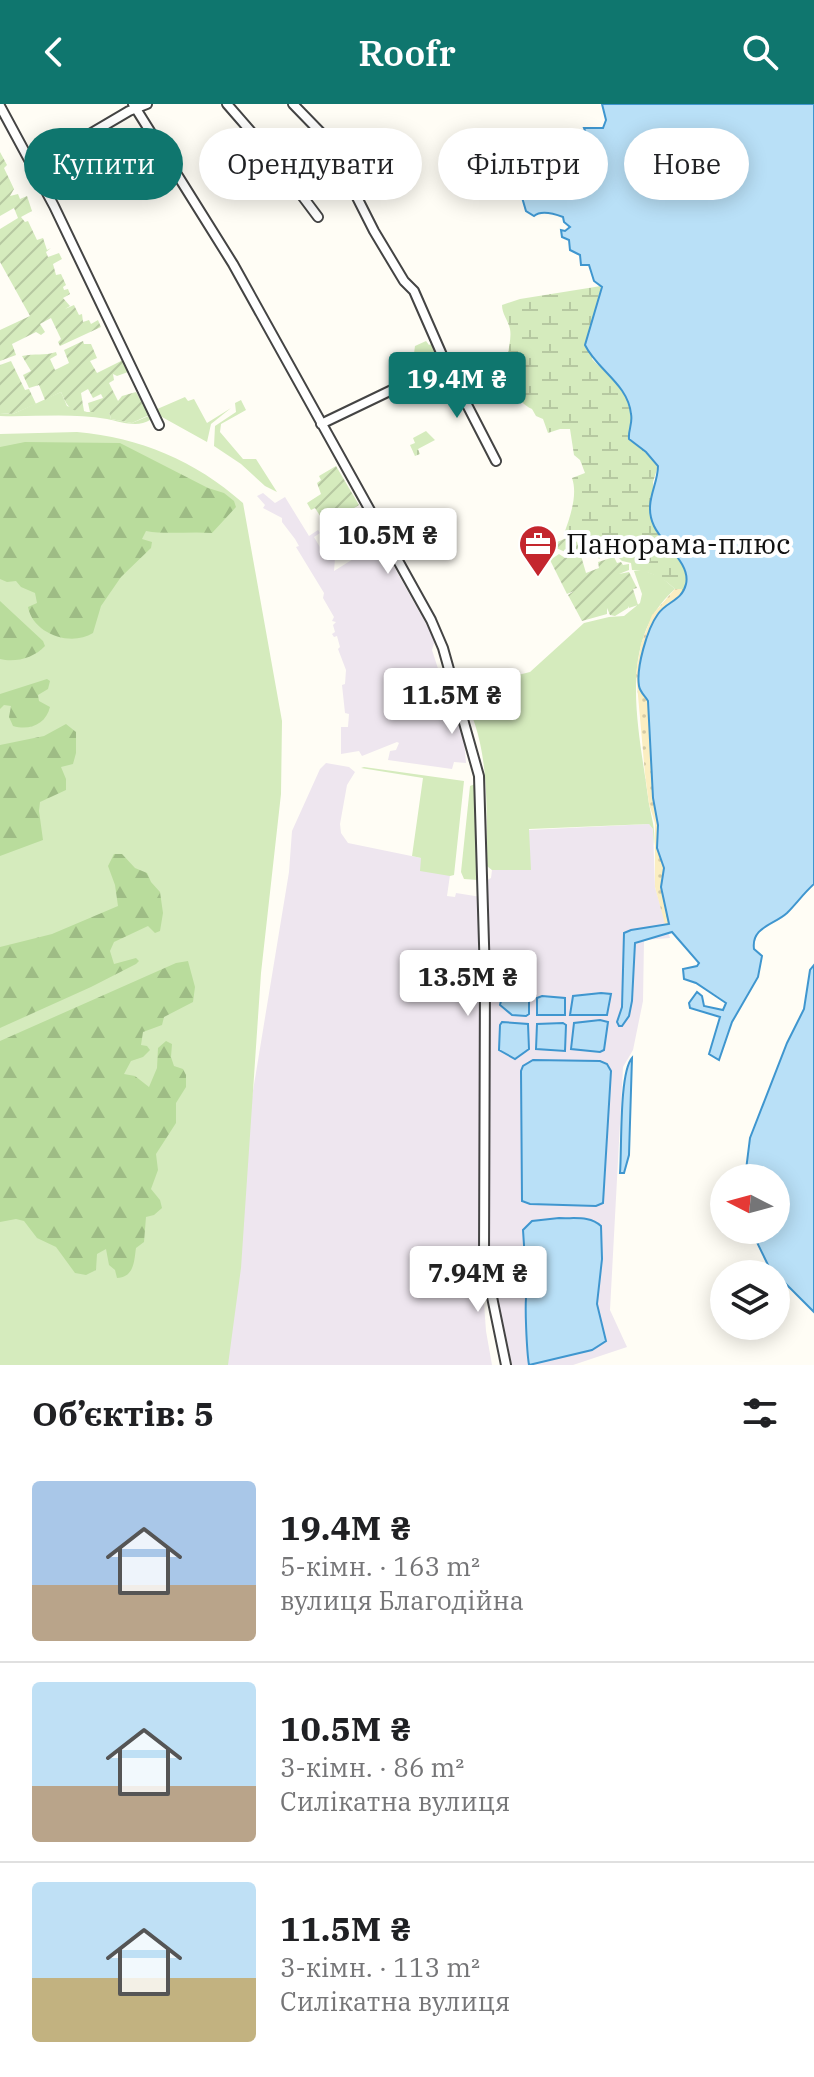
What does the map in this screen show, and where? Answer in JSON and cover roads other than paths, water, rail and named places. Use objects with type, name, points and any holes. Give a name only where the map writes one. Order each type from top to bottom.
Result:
[{"type":"street","points":[[99,128],[135,106],[147,104]]},
{"type":"street","points":[[227,104],[273,157],[318,217]]},
{"type":"street","points":[[293,104],[328,140],[374,231],[404,281],[414,291],[446,364],[496,461]]},
{"type":"street","points":[[0,106],[24,149]]},
{"type":"street","points":[[135,106],[233,264],[431,620],[443,648],[479,776],[485,977],[484,1258],[506,1365]]},
{"type":"street","points":[[50,200],[159,425]]},
{"type":"street","points":[[321,424],[446,364]]},
{"type":"water","points":[[602,104],[814,104],[814,884],[787,913],[764,927],[756,936],[754,949],[762,956],[758,977],[732,1022],[719,1060],[709,1054],[720,1017],[690,1008],[689,1003],[697,992],[702,996],[704,1006],[723,1010],[726,1003],[696,983],[684,979],[683,969],[699,963],[672,932],[635,943],[629,1016],[622,1026],[617,1022],[622,1007],[624,933],[669,924],[661,887],[664,868],[657,848],[658,825],[653,798],[648,701],[640,688],[639,678],[643,649],[650,629],[662,610],[684,590],[686,576],[680,561],[658,533],[651,518],[650,502],[658,466],[629,439],[629,403],[585,345],[602,287],[594,281],[589,265],[581,265],[580,255],[570,250],[569,240],[562,237],[561,230],[570,227],[563,217],[544,213],[534,216],[526,211],[523,200],[608,200],[608,128],[603,128],[606,120]]},
{"type":"water","points":[[814,965],[814,1312],[790,1288],[790,1260],[766,1260],[758,1244],[790,1244],[790,1164],[747,1164],[750,1138],[787,1043],[804,1009],[810,970]]},
{"type":"water","points":[[510,983],[529,988],[529,1014],[526,1016],[512,1015],[500,1005],[504,988]]},
{"type":"water","points":[[611,994],[607,1015],[570,1015],[573,996]]},
{"type":"water","points":[[537,998],[565,998],[565,1015],[537,1015]]},
{"type":"water","points":[[502,1022],[528,1024],[529,1049],[515,1059],[499,1050]]},
{"type":"water","points":[[608,1022],[604,1050],[571,1049],[574,1023]]},
{"type":"water","points":[[537,1024],[566,1025],[565,1051],[536,1049]]},
{"type":"water","points":[[632,1058],[629,1155],[624,1173],[620,1173],[623,1095]]},
{"type":"water","points":[[533,1060],[600,1061],[607,1064],[611,1071],[603,1203],[596,1206],[530,1204],[522,1201],[521,1071]]},
{"type":"water","points":[[587,1219],[601,1226],[602,1259],[597,1304],[606,1341],[592,1350],[529,1365],[523,1230],[532,1221]]},
{"type":"place","name":"Панорама-плюс","points":[[538,578]]}]
